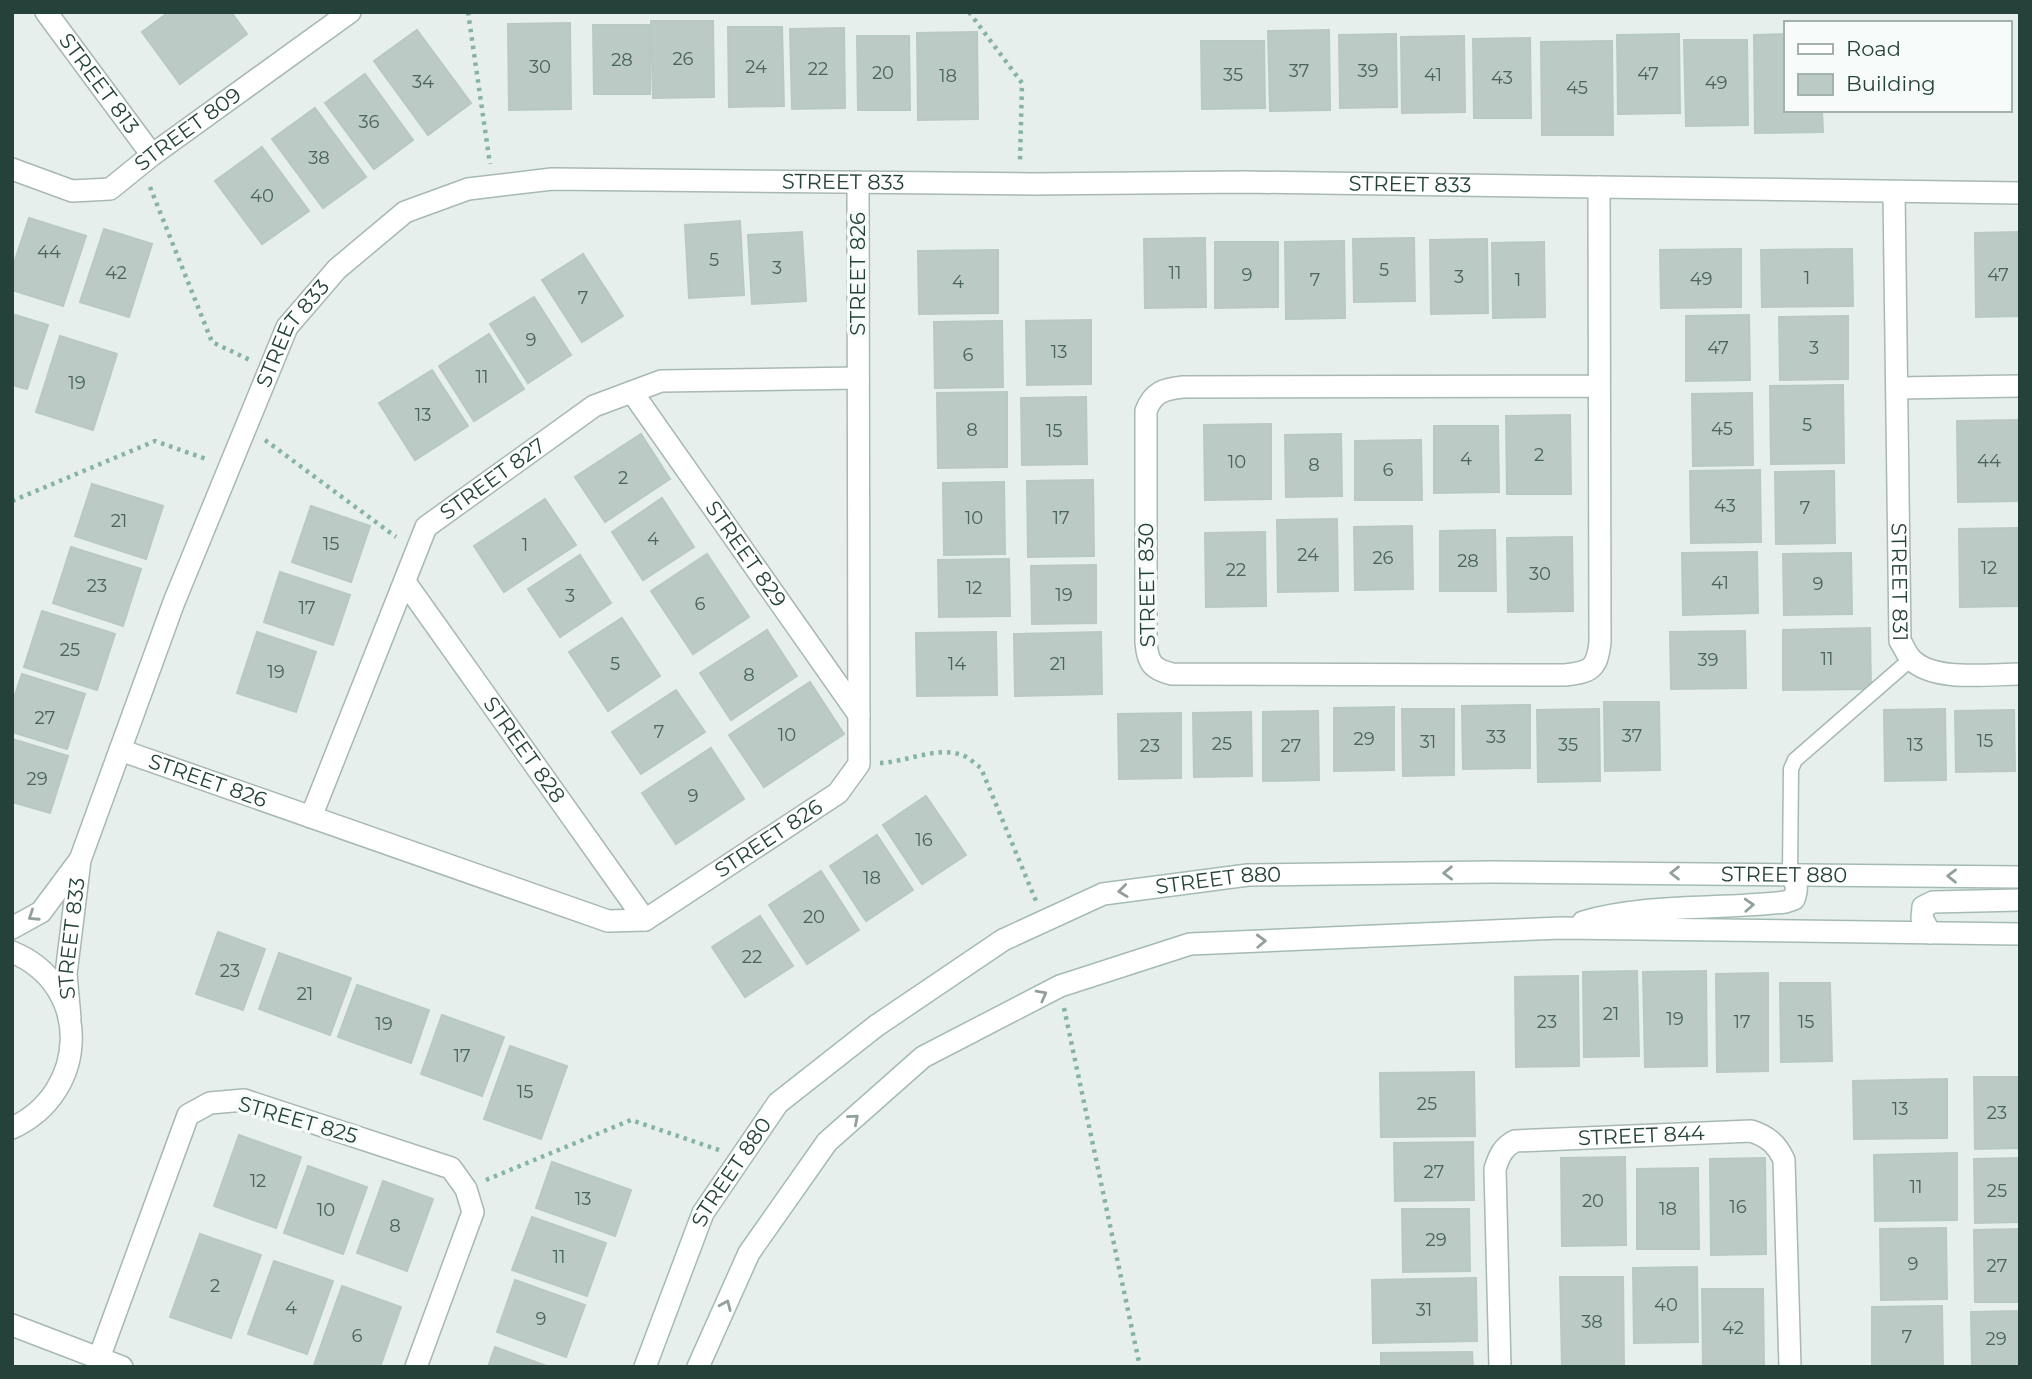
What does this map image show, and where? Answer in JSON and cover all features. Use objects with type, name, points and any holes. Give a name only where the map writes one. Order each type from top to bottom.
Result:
[{"type":"street","name":"STREET 813","points":[[46,12],[146,159]]},
{"type":"street","name":"STREET 809","points":[[12,169],[72,191],[110,189],[146,159],[350,12]]},
{"type":"street","name":"STREET 833","points":[[12,1129],[42,1110],[65,1078],[71,1058],[72,1038],[66,974],[80,860],[174,602],[288,327],[337,269],[405,212],[468,189],[552,179],[1020,184],[1244,182],[2020,193]]},
{"type":"street","name":"STREET 826","points":[[120,750],[608,921],[645,920],[838,793],[859,764],[858,182]]},
{"type":"street","name":"STREET 830","points":[[1599,187],[1600,642],[1598,658],[1592,667],[1584,673],[1565,675],[1172,674],[1159,671],[1147,656],[1146,411],[1156,393],[1182,387],[1599,386]]},
{"type":"street","name":"STREET 831","points":[[1894,192],[1900,641],[1912,659],[1929,671],[1951,675],[2020,674]]},
{"type":"street","name":"STREET 827","points":[[311,817],[426,527],[594,406],[661,381],[858,379]]},
{"type":"street","points":[[1898,388],[2020,386]]},
{"type":"street","name":"STREET 829","points":[[632,392],[859,715]]},
{"type":"street","name":"STREET 828","points":[[405,582],[645,920]]},
{"type":"street","name":"STREET 833","points":[[12,928],[41,912],[80,860]]},
{"type":"street","name":"STREET 880","points":[[645,1367],[703,1213],[778,1104],[876,1026],[1003,940],[1103,894],[1248,875],[1491,872],[2020,877]]},
{"type":"street","points":[[1561,928],[1612,913],[1785,902],[1794,899],[1797,891],[1796,883],[1790,874]]},
{"type":"street","points":[[1930,933],[1922,918],[1923,907],[1933,902],[2020,900]]},
{"type":"street","points":[[698,1367],[749,1253],[827,1142],[923,1057],[1060,986],[1190,944],[1561,928],[2020,934]]},
{"type":"street","points":[[12,952],[31,961],[44,973],[64,1002],[70,1018]]},
{"type":"street","name":"STREET 825","points":[[99,1358],[188,1115],[211,1103],[244,1100],[451,1168],[466,1189]]},
{"type":"street","name":"STREET 844","points":[[1500,1367],[1494,1169],[1500,1153],[1508,1144],[1515,1141],[1751,1130],[1765,1135],[1780,1151],[1784,1160],[1790,1367]]},
{"type":"street","points":[[416,1367],[473,1212],[466,1189]]},
{"type":"street","points":[[12,1325],[122,1367]]},
{"type":"lane","points":[[1790,874],[1791,769],[1795,760],[1912,659]]},
{"type":"path","points":[[468,12],[493,186]]},
{"type":"path","points":[[969,12],[1022,82],[1020,184]]},
{"type":"path","points":[[146,159],[212,342],[270,369]]},
{"type":"path","points":[[247,426],[416,552]]},
{"type":"path","points":[[12,501],[155,440],[230,467]]},
{"type":"path","points":[[859,764],[909,760],[937,752],[963,755],[981,768],[1044,921]]},
{"type":"path","points":[[1060,986],[1139,1367]]},
{"type":"path","points":[[466,1189],[631,1120],[741,1157]]},
{"type":"building","points":[[169,12],[231,12],[247,34],[180,84],[142,32]]},
{"type":"building","points":[[651,21],[713,21],[714,97],[653,98]]},
{"type":"building","points":[[570,23],[571,109],[509,110],[508,24]]},
{"type":"building","points":[[593,25],[650,25],[650,94],[594,94]]},
{"type":"building","points":[[728,27],[782,27],[784,106],[729,107]]},
{"type":"building","points":[[844,28],[845,108],[792,109],[790,29]]},
{"type":"building","points":[[417,30],[471,103],[428,135],[374,61]]},
{"type":"building","points":[[1329,30],[1330,110],[1270,111],[1268,31]]},
{"type":"building","points":[[977,32],[978,119],[918,120],[917,33]]},
{"type":"building","points":[[1396,34],[1397,107],[1340,108],[1339,35]]},
{"type":"building","points":[[1679,34],[1680,113],[1618,114],[1617,35]]},
{"type":"building","points":[[1784,34],[1784,112],[1822,112],[1823,132],[1755,133],[1754,35]]},
{"type":"building","points":[[857,36],[909,36],[910,110],[858,110]]},
{"type":"building","points":[[1464,36],[1465,112],[1402,113],[1401,37]]},
{"type":"building","points":[[1530,38],[1531,118],[1474,118],[1473,39]]},
{"type":"building","points":[[1684,40],[1747,40],[1748,125],[1686,126]]},
{"type":"building","points":[[1201,41],[1264,41],[1265,108],[1202,109]]},
{"type":"building","points":[[1612,41],[1613,135],[1542,135],[1541,42]]},
{"type":"building","points":[[365,74],[413,140],[374,169],[325,103]]},
{"type":"building","points":[[315,108],[366,177],[323,208],[272,139]]},
{"type":"building","points":[[262,147],[309,211],[262,244],[215,181]]},
{"type":"building","points":[[29,218],[86,236],[63,306],[12,290],[12,269]]},
{"type":"building","points":[[740,221],[744,295],[689,298],[685,225]]},
{"type":"building","points":[[104,229],[152,244],[129,317],[80,302]]},
{"type":"building","points":[[802,232],[806,301],[752,304],[748,235]]},
{"type":"building","points":[[2020,232],[2020,316],[1976,317],[1975,233]]},
{"type":"building","points":[[1205,238],[1206,307],[1145,308],[1144,239]]},
{"type":"building","points":[[1414,238],[1415,301],[1354,302],[1353,239]]},
{"type":"building","points":[[1487,239],[1488,313],[1431,314],[1430,240]]},
{"type":"building","points":[[1344,241],[1345,318],[1286,319],[1285,242]]},
{"type":"building","points":[[1215,242],[1278,242],[1278,307],[1215,308]]},
{"type":"building","points":[[1544,242],[1545,317],[1493,318],[1492,243]]},
{"type":"building","points":[[1741,249],[1741,307],[1661,308],[1660,250]]},
{"type":"building","points":[[1852,249],[1853,306],[1762,307],[1761,250]]},
{"type":"building","points":[[998,250],[998,313],[919,314],[918,251]]},
{"type":"building","points":[[583,254],[623,316],[582,342],[542,280]]},
{"type":"building","points":[[534,297],[571,355],[528,383],[490,324]]},
{"type":"building","points":[[12,314],[48,325],[27,389],[12,385]]},
{"type":"building","points":[[1749,315],[1750,380],[1686,381],[1686,316]]},
{"type":"building","points":[[1848,316],[1848,379],[1780,380],[1779,317]]},
{"type":"building","points":[[1091,320],[1091,384],[1027,385],[1026,321]]},
{"type":"building","points":[[1002,321],[1003,387],[935,388],[934,322]]},
{"type":"building","points":[[489,334],[524,389],[474,421],[439,366]]},
{"type":"building","points":[[60,336],[117,354],[93,430],[36,412]]},
{"type":"building","points":[[432,370],[468,426],[415,460],[379,403]]},
{"type":"building","points":[[1843,385],[1844,463],[1771,464],[1770,386]]},
{"type":"building","points":[[1007,392],[1007,467],[938,468],[937,393]]},
{"type":"building","points":[[1752,393],[1753,465],[1693,466],[1692,394]]},
{"type":"building","points":[[1086,397],[1087,464],[1022,465],[1021,398]]},
{"type":"building","points":[[1570,415],[1571,494],[1507,494],[1506,416]]},
{"type":"building","points":[[2020,420],[2020,501],[1958,502],[1957,421]]},
{"type":"building","points":[[1271,424],[1271,499],[1205,500],[1204,425]]},
{"type":"building","points":[[1434,426],[1498,426],[1499,492],[1434,493]]},
{"type":"building","points":[[641,434],[670,479],[605,522],[575,477]]},
{"type":"building","points":[[1341,434],[1342,496],[1286,497],[1285,435]]},
{"type":"building","points":[[1421,440],[1422,500],[1355,500],[1355,441]]},
{"type":"building","points":[[1760,470],[1761,542],[1691,543],[1690,471]]},
{"type":"building","points":[[1834,471],[1835,543],[1776,544],[1775,472]]},
{"type":"building","points":[[1093,480],[1094,556],[1028,557],[1027,481]]},
{"type":"building","points":[[1004,482],[1005,554],[944,555],[943,483]]},
{"type":"building","points":[[92,484],[163,506],[146,559],[75,536]]},
{"type":"building","points":[[662,498],[694,547],[643,580],[612,532]]},
{"type":"building","points":[[545,499],[576,545],[504,592],[474,546]]},
{"type":"building","points":[[311,506],[370,526],[351,582],[292,562]]},
{"type":"building","points":[[1337,519],[1338,591],[1278,592],[1277,520]]},
{"type":"building","points":[[1412,526],[1413,589],[1355,590],[1354,527]]},
{"type":"building","points":[[2018,528],[2019,606],[1960,607],[1959,529]]},
{"type":"building","points":[[1495,530],[1496,591],[1440,591],[1440,531]]},
{"type":"building","points":[[1265,532],[1266,606],[1206,607],[1205,533]]},
{"type":"building","points":[[1572,537],[1573,611],[1508,612],[1507,538]]},
{"type":"building","points":[[71,547],[141,569],[123,626],[53,603]]},
{"type":"building","points":[[1757,552],[1758,613],[1683,615],[1682,553]]},
{"type":"building","points":[[1851,553],[1852,614],[1784,615],[1783,554]]},
{"type":"building","points":[[707,554],[749,617],[693,654],[651,591]]},
{"type":"building","points":[[580,555],[611,603],[560,637],[528,589]]},
{"type":"building","points":[[1009,559],[1010,616],[939,617],[938,560]]},
{"type":"building","points":[[1096,565],[1096,623],[1032,624],[1031,566]]},
{"type":"building","points":[[280,572],[350,595],[333,645],[264,622]]},
{"type":"building","points":[[42,611],[115,634],[97,690],[24,667]]},
{"type":"building","points":[[622,618],[660,676],[608,711],[569,652]]},
{"type":"building","points":[[1870,628],[1871,689],[1783,690],[1783,630]]},
{"type":"building","points":[[767,630],[797,676],[731,720],[700,673]]},
{"type":"building","points":[[1745,631],[1746,688],[1671,689],[1670,632]]},
{"type":"building","points":[[257,632],[316,652],[296,712],[237,693]]},
{"type":"building","points":[[996,632],[997,695],[917,696],[916,633]]},
{"type":"building","points":[[1101,632],[1102,694],[1015,696],[1014,634]]},
{"type":"building","points":[[22,674],[85,694],[67,749],[12,732],[12,704]]},
{"type":"building","points":[[810,682],[844,734],[764,787],[729,735]]},
{"type":"building","points":[[676,690],[705,732],[641,774],[612,732]]},
{"type":"building","points":[[1604,702],[1659,702],[1660,770],[1605,771]]},
{"type":"building","points":[[1530,705],[1530,768],[1463,769],[1462,706]]},
{"type":"building","points":[[1394,707],[1394,770],[1334,771],[1334,708]]},
{"type":"building","points":[[1402,709],[1454,709],[1454,775],[1403,776]]},
{"type":"building","points":[[1599,709],[1600,781],[1538,782],[1537,710]]},
{"type":"building","points":[[1945,709],[1946,780],[1885,781],[1884,710]]},
{"type":"building","points":[[2014,710],[2015,771],[1956,772],[1955,711]]},
{"type":"building","points":[[1318,711],[1319,780],[1263,781],[1263,712]]},
{"type":"building","points":[[1251,712],[1252,776],[1194,777],[1193,713]]},
{"type":"building","points":[[1181,713],[1181,778],[1119,779],[1118,714]]},
{"type":"building","points":[[12,739],[68,756],[50,813],[12,802]]},
{"type":"building","points":[[711,748],[744,799],[676,844],[642,793]]},
{"type":"building","points":[[926,796],[966,855],[922,884],[883,825]]},
{"type":"building","points":[[877,835],[913,890],[866,921],[830,866]]},
{"type":"building","points":[[821,871],[859,930],[807,964],[769,905]]},
{"type":"building","points":[[760,916],[793,966],[745,997],[712,947]]},
{"type":"building","points":[[218,932],[265,949],[243,1010],[196,994]]},
{"type":"building","points":[[279,953],[351,978],[330,1035],[259,1009]]},
{"type":"building","points":[[1637,971],[1639,1056],[1584,1057],[1583,972]]},
{"type":"building","points":[[1706,971],[1707,1066],[1645,1067],[1643,972]]},
{"type":"building","points":[[1768,973],[1768,1071],[1717,1072],[1716,974]]},
{"type":"building","points":[[1578,976],[1579,1066],[1516,1067],[1515,977]]},
{"type":"building","points":[[1780,983],[1830,983],[1832,1061],[1781,1062]]},
{"type":"building","points":[[357,985],[429,1010],[411,1063],[338,1037]]},
{"type":"building","points":[[442,1015],[504,1037],[482,1096],[421,1074]]},
{"type":"building","points":[[510,1046],[567,1066],[541,1139],[484,1119]]},
{"type":"building","points":[[1474,1072],[1475,1136],[1381,1137],[1380,1073]]},
{"type":"building","points":[[1974,1077],[2020,1077],[2020,1148],[1975,1149]]},
{"type":"building","points":[[1947,1079],[1947,1138],[1854,1139],[1853,1081]]},
{"type":"building","points":[[239,1135],[301,1157],[276,1228],[214,1206]]},
{"type":"building","points":[[1473,1142],[1474,1200],[1395,1201],[1394,1143]]},
{"type":"building","points":[[1957,1153],[1957,1220],[1875,1221],[1874,1155]]},
{"type":"building","points":[[1625,1157],[1626,1245],[1562,1246],[1561,1158]]},
{"type":"building","points":[[1765,1158],[1766,1254],[1711,1255],[1710,1159]]},
{"type":"building","points":[[2020,1158],[2020,1222],[1975,1223],[1974,1159]]},
{"type":"building","points":[[552,1162],[631,1190],[615,1236],[536,1208]]},
{"type":"building","points":[[308,1166],[367,1187],[343,1254],[284,1233]]},
{"type":"building","points":[[1698,1168],[1699,1249],[1637,1249],[1637,1169]]},
{"type":"building","points":[[383,1181],[433,1199],[407,1271],[357,1253]]},
{"type":"building","points":[[1402,1209],[1469,1209],[1470,1271],[1403,1272]]},
{"type":"building","points":[[532,1217],[606,1243],[587,1296],[512,1270]]},
{"type":"building","points":[[1946,1228],[1947,1299],[1881,1300],[1880,1229]]},
{"type":"building","points":[[2020,1229],[2020,1302],[1975,1302],[1974,1230]]},
{"type":"building","points":[[200,1234],[261,1255],[231,1338],[170,1317]]},
{"type":"building","points":[[274,1261],[333,1281],[307,1354],[248,1334]]},
{"type":"building","points":[[1697,1267],[1698,1342],[1634,1343],[1633,1268]]},
{"type":"building","points":[[1560,1277],[1623,1277],[1624,1367],[1562,1367]]},
{"type":"building","points":[[1476,1278],[1477,1341],[1373,1343],[1372,1280]]},
{"type":"building","points":[[515,1280],[585,1305],[566,1357],[497,1332]]},
{"type":"building","points":[[342,1286],[401,1307],[380,1367],[314,1365]]},
{"type":"building","points":[[1702,1289],[1763,1289],[1764,1367],[1703,1367]]},
{"type":"building","points":[[1942,1306],[1943,1367],[1872,1367],[1872,1307]]},
{"type":"building","points":[[2020,1311],[2020,1367],[1972,1367],[1971,1312]]},
{"type":"building","points":[[495,1347],[549,1367],[488,1367]]},
{"type":"building","points":[[1472,1352],[1473,1367],[1381,1367],[1381,1353]]}]
